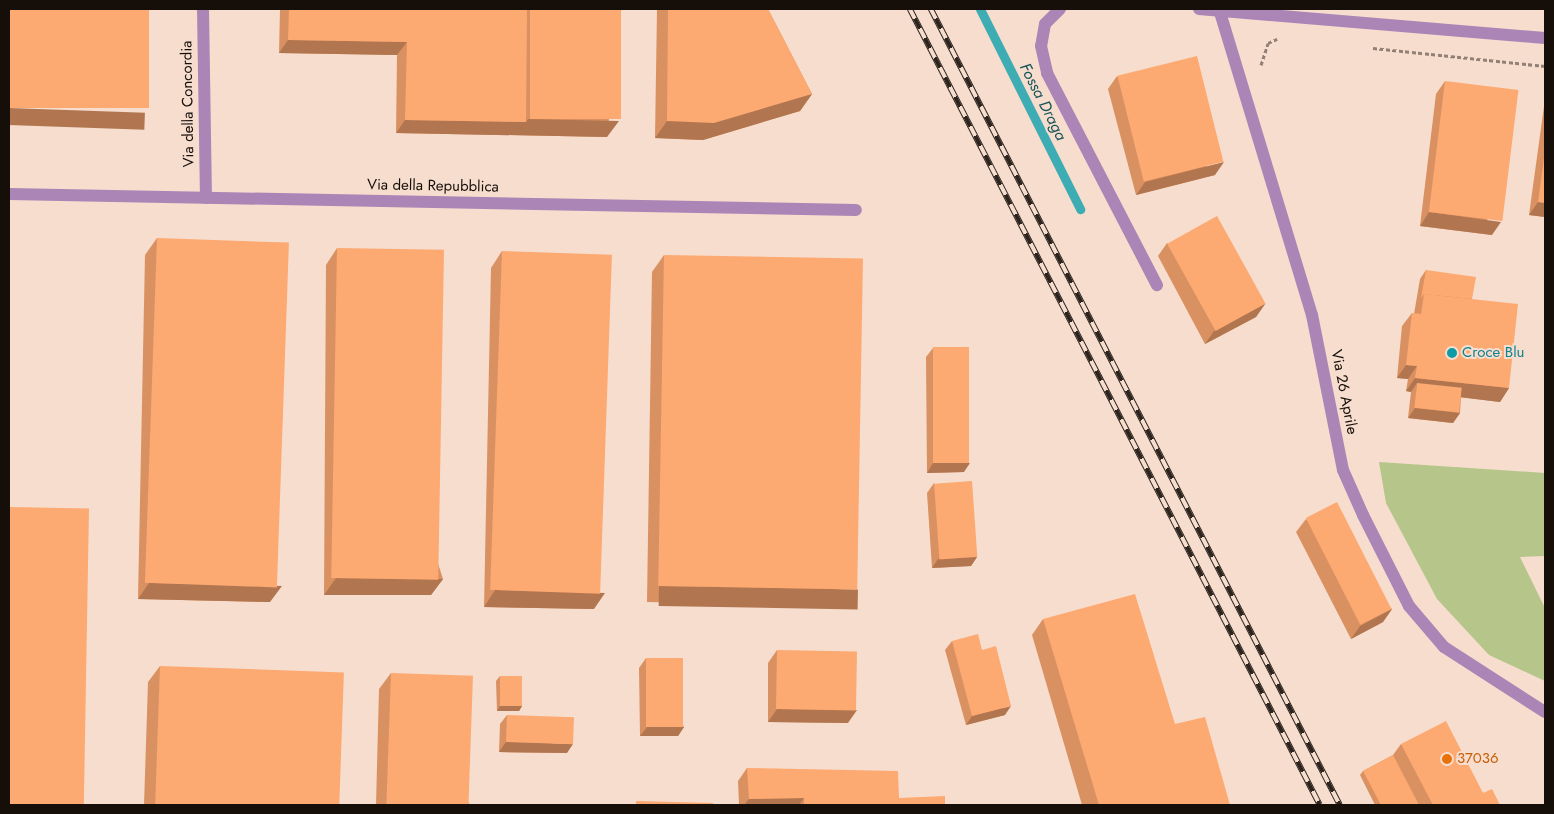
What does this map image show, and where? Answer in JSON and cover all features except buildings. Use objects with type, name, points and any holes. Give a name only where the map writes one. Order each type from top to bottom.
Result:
[{"type":"street","name":"Via della Concordia","points":[[203,9],[206,198]]},
{"type":"street","points":[[1060,9],[1046,24],[1042,38],[1047,73],[1157,285]]},
{"type":"street","points":[[1199,9],[1545,38]]},
{"type":"street","name":"Via 26 Aprile","points":[[1219,10],[1312,314],[1342,470],[1409,606],[1444,648],[1545,712]]},
{"type":"street","name":"Via della Repubblica","points":[[9,194],[856,210]]},
{"type":"path","points":[[1262,69],[1268,43],[1288,40]]},
{"type":"path","points":[[1368,48],[1545,66]]},
{"type":"green space","points":[[1379,462],[1545,473],[1545,556],[1520,557],[1545,608],[1545,681],[1489,655],[1437,599],[1386,503]]},
{"type":"waterway","name":"Fossa Draga","points":[[980,9],[1080,209]]},
{"type":"railway","points":[[910,9],[1320,805]]},
{"type":"railway","points":[[931,9],[1340,805]]},
{"type":"place","name":"Croce Blu","points":[[1452,353]]},
{"type":"place","name":"37036","points":[[1447,759]]}]
